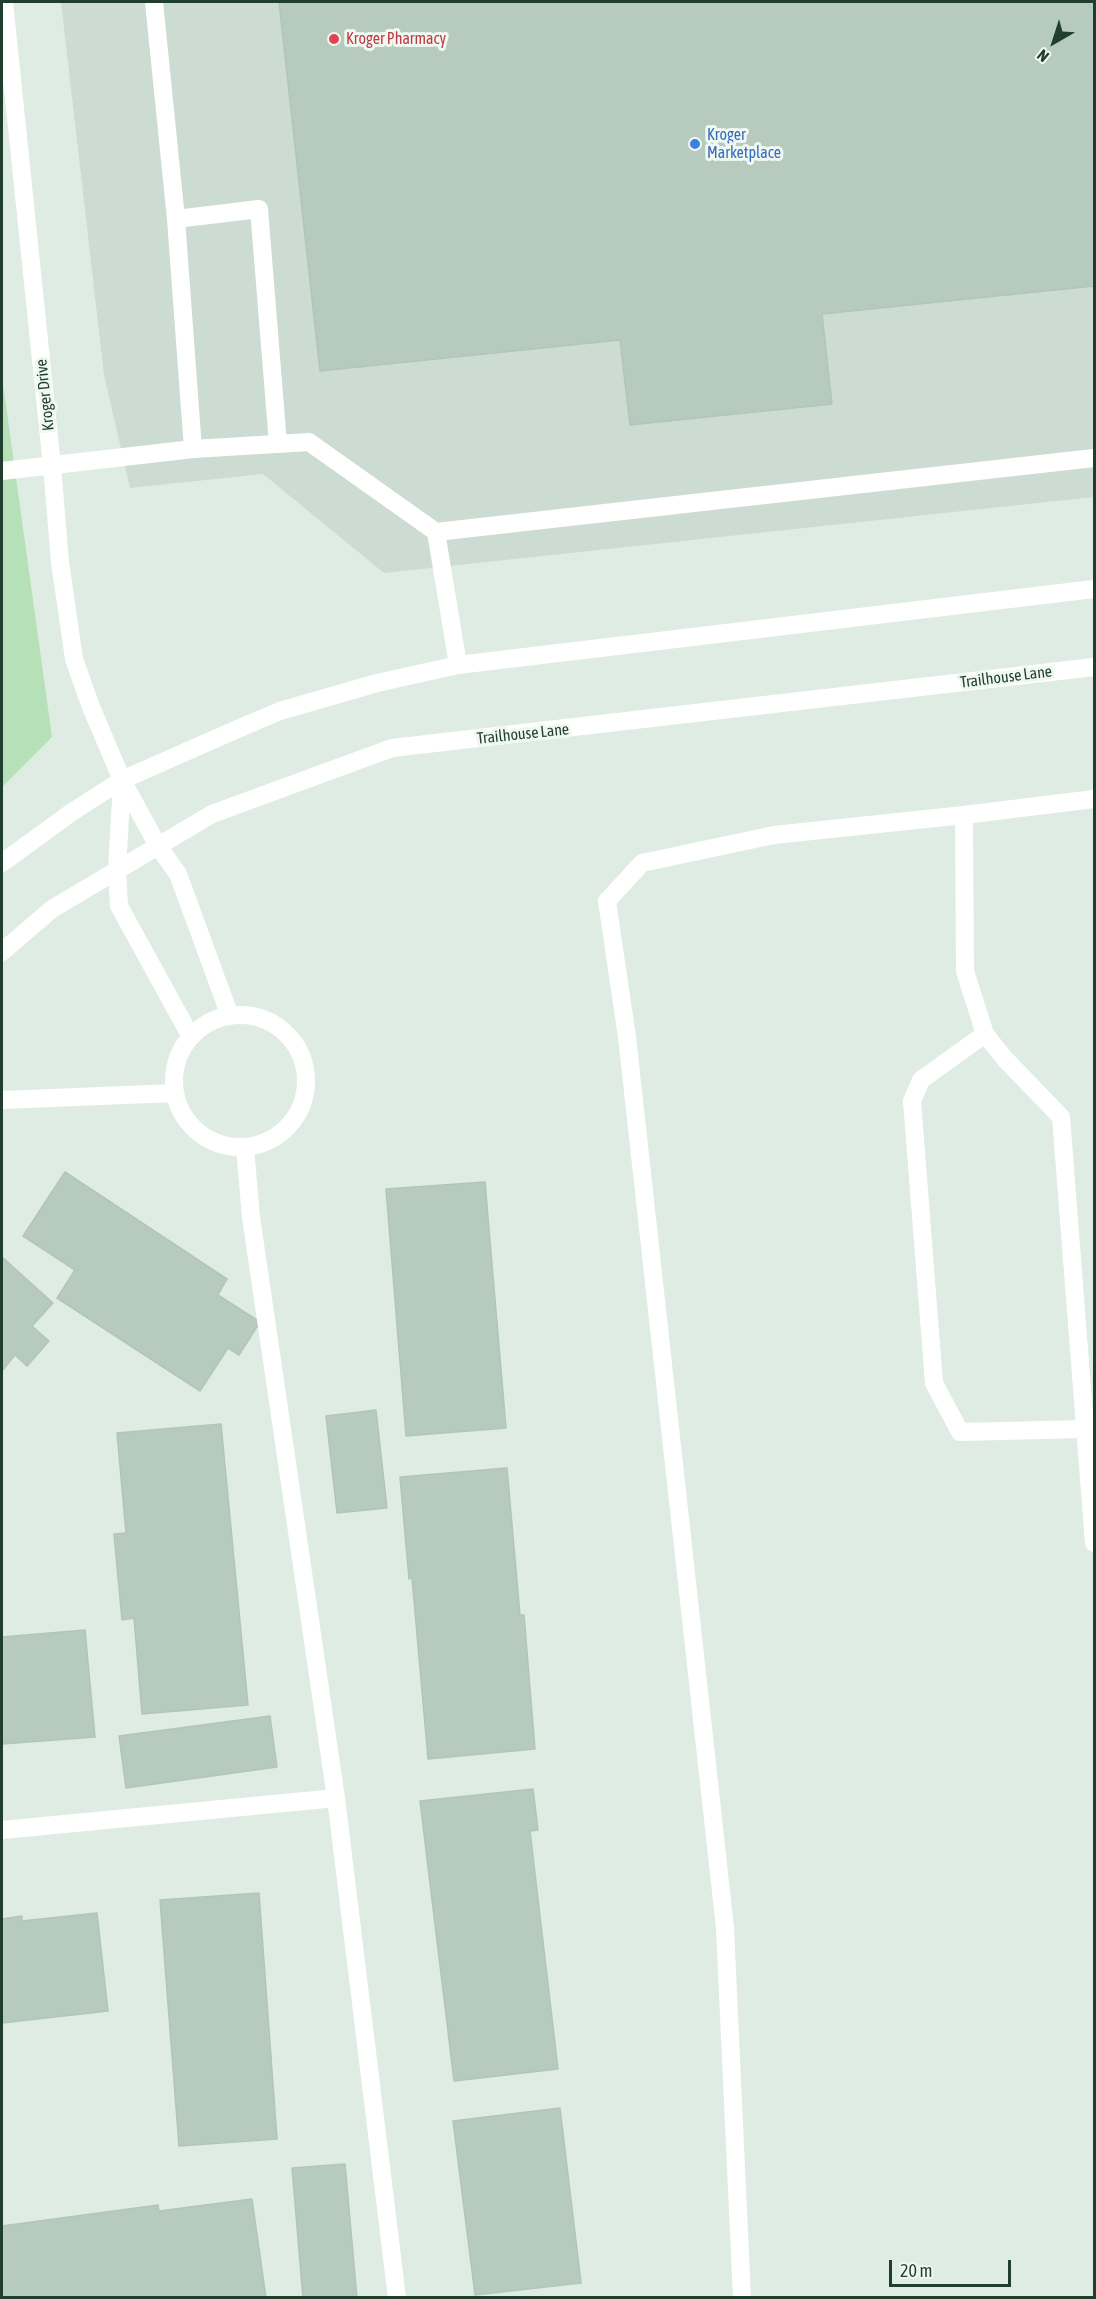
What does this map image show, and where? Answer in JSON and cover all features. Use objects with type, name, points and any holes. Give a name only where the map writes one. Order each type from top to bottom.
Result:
[{"type":"street","name":"Kroger Drive","points":[[4,2],[60,562],[74,659],[91,707],[122,780],[158,846],[178,874],[230,1016]]},
{"type":"street","points":[[154,2],[176,219],[193,449]]},
{"type":"street","points":[[176,219],[259,209],[278,444]]},
{"type":"street","points":[[2,471],[193,449],[309,442],[436,532],[1095,458]]},
{"type":"street","points":[[436,532],[458,665]]},
{"type":"street","points":[[2,863],[72,812],[122,780],[280,711],[391,679],[458,665],[1095,589]]},
{"type":"street","name":"Trailhouse Lane","points":[[2,951],[52,909],[212,814],[392,748],[1095,667]]},
{"type":"street","points":[[122,780],[117,870],[119,906],[190,1037]]},
{"type":"street","points":[[742,2298],[725,1928],[627,1037],[607,901],[642,863],[774,835],[1095,799]]},
{"type":"street","points":[[964,814],[964,971],[985,1034],[1005,1059],[1062,1117],[1084,1429],[1095,1543]]},
{"type":"street","points":[[230,1016],[252,1016],[272,1023],[289,1036],[301,1054],[306,1075],[305,1096],[297,1116],[283,1132],[265,1143],[245,1148],[223,1146],[203,1137],[186,1121],[176,1101],[175,1093],[174,1078],[178,1056],[190,1037],[208,1022],[230,1016]]},
{"type":"street","points":[[985,1034],[921,1080],[912,1101],[934,1383],[960,1432],[1084,1429]]},
{"type":"street","points":[[2,1100],[175,1093]]},
{"type":"street","points":[[245,1148],[251,1216],[336,1798],[397,2298]]},
{"type":"street","points":[[2,1830],[336,1798]]},
{"type":"shaded area","points":[[61,2],[1094,2],[1094,497],[384,573],[263,474],[130,488],[104,375]]},
{"type":"green space","points":[[2,377],[52,737],[2,787]]},
{"type":"building","name":"Kroger Marketplace","points":[[279,2],[1094,2],[1094,286],[822,314],[832,404],[630,425],[620,340],[320,371]]},
{"type":"building","points":[[65,1172],[227,1279],[218,1295],[260,1322],[239,1355],[228,1348],[200,1391],[57,1298],[75,1270],[23,1236]]},
{"type":"building","points":[[485,1182],[506,1428],[406,1436],[386,1189]]},
{"type":"building","points":[[2,1257],[53,1303],[32,1326],[49,1341],[27,1366],[15,1355],[2,1371]]},
{"type":"building","points":[[376,1410],[387,1508],[337,1513],[326,1416]]},
{"type":"building","points":[[221,1424],[248,1705],[142,1714],[134,1618],[122,1620],[114,1534],[126,1533],[117,1433]]},
{"type":"building","points":[[507,1468],[520,1615],[524,1615],[535,1749],[428,1759],[412,1578],[409,1579],[400,1477]]},
{"type":"building","points":[[85,1630],[95,1737],[2,1744],[2,1637]]},
{"type":"building","points":[[270,1716],[277,1767],[126,1788],[119,1736]]},
{"type":"building","points":[[533,1789],[538,1830],[530,1831],[558,2069],[454,2081],[420,1801]]},
{"type":"building","points":[[259,1893],[277,2139],[179,2146],[160,1900]]},
{"type":"building","points":[[97,1913],[108,2011],[2,2023],[2,1919],[22,1916],[22,1921]]},
{"type":"building","points":[[560,2108],[581,2283],[475,2295],[453,2121]]},
{"type":"building","points":[[345,2164],[357,2298],[303,2298],[292,2168]]},
{"type":"building","points":[[252,2199],[266,2298],[2,2298],[2,2226],[158,2205],[159,2211]]},
{"type":"place","name":"Kroger Pharmacy","points":[[334,39]]},
{"type":"place","name":"Kroger Marketplace","points":[[695,144]]}]
